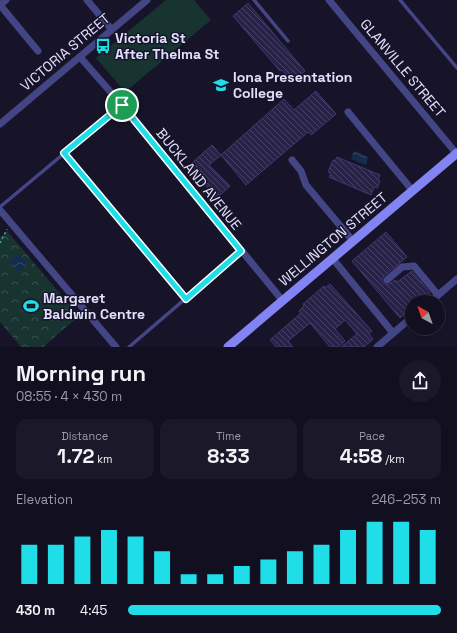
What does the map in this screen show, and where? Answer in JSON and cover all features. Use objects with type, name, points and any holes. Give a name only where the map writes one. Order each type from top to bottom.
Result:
[{"type":"street","points":[[6,0],[0,5],[38,51]]},
{"type":"street","points":[[87,0],[112,30]]},
{"type":"street","name":"VICTORIA STREET","points":[[0,124],[147,0]]},
{"type":"street","name":"GLANVILLE STREET","points":[[329,0],[457,153]]},
{"type":"street","name":"BUCKLAND AVENUE","points":[[80,57],[122,105],[283,301]]},
{"type":"street","points":[[348,112],[412,190]]},
{"type":"street","name":"WELLINGTON STREET","points":[[228,347],[457,153]]},
{"type":"street","points":[[292,160],[301,171],[306,185],[353,242]]},
{"type":"street","points":[[0,208],[116,347]]},
{"type":"street","points":[[332,259],[393,333]]},
{"type":"street","points":[[387,280],[402,267],[414,266],[438,295],[457,279]]},
{"type":"street","points":[[377,347],[405,323]]},
{"type":"lane","points":[[254,0],[288,41]]},
{"type":"lane","points":[[400,0],[457,68]]},
{"type":"lane","points":[[0,208],[122,105]]},
{"type":"lane","points":[[64,153],[186,299]]},
{"type":"lane","points":[[129,347],[241,251]]},
{"type":"path","points":[[0,243],[11,223]]},
{"type":"green space","points":[[166,0],[194,0],[211,20],[125,92],[96,58]]},
{"type":"green space","points":[[7,231],[79,316],[43,347],[21,347],[0,322],[0,237]]},
{"type":"water","points":[[354,151],[368,157],[366,165],[351,159]]},
{"type":"water","points":[[19,254],[28,264],[18,272],[9,261]]},
{"type":"building","points":[[248,3],[305,71],[292,81],[282,70],[280,71],[233,16]]},
{"type":"building","points":[[316,91],[336,114],[311,135],[308,132],[246,185],[221,155],[284,99],[294,110]]},
{"type":"building","points":[[212,145],[221,155],[209,165],[230,186],[217,198],[202,182],[205,180],[191,164]]},
{"type":"building","points":[[337,157],[380,175],[378,180],[380,181],[377,188],[374,187],[371,195],[329,177],[331,173],[328,172],[333,160],[335,161]]},
{"type":"building","points":[[386,232],[407,257],[384,276],[382,279],[383,283],[388,285],[395,280],[397,282],[412,271],[430,293],[428,295],[405,295],[405,314],[400,318],[352,261]]},
{"type":"building","points":[[330,284],[372,331],[369,334],[373,339],[364,347],[341,347],[357,334],[345,320],[335,329],[345,341],[338,347],[330,347],[310,323],[288,341],[293,347],[276,347],[270,340],[301,313],[299,311],[304,306],[303,304],[324,286],[325,288]]},
{"type":"place","name":"Victoria St After Thelma St","points":[[103,46]]},
{"type":"place","name":"Iona Presentation College","points":[[221,85]]},
{"type":"place","name":"Margaret Baldwin Centre","points":[[31,306]]},
{"type":"route","points":[[122,105],[241,251],[186,299],[64,153],[122,105]]}]
